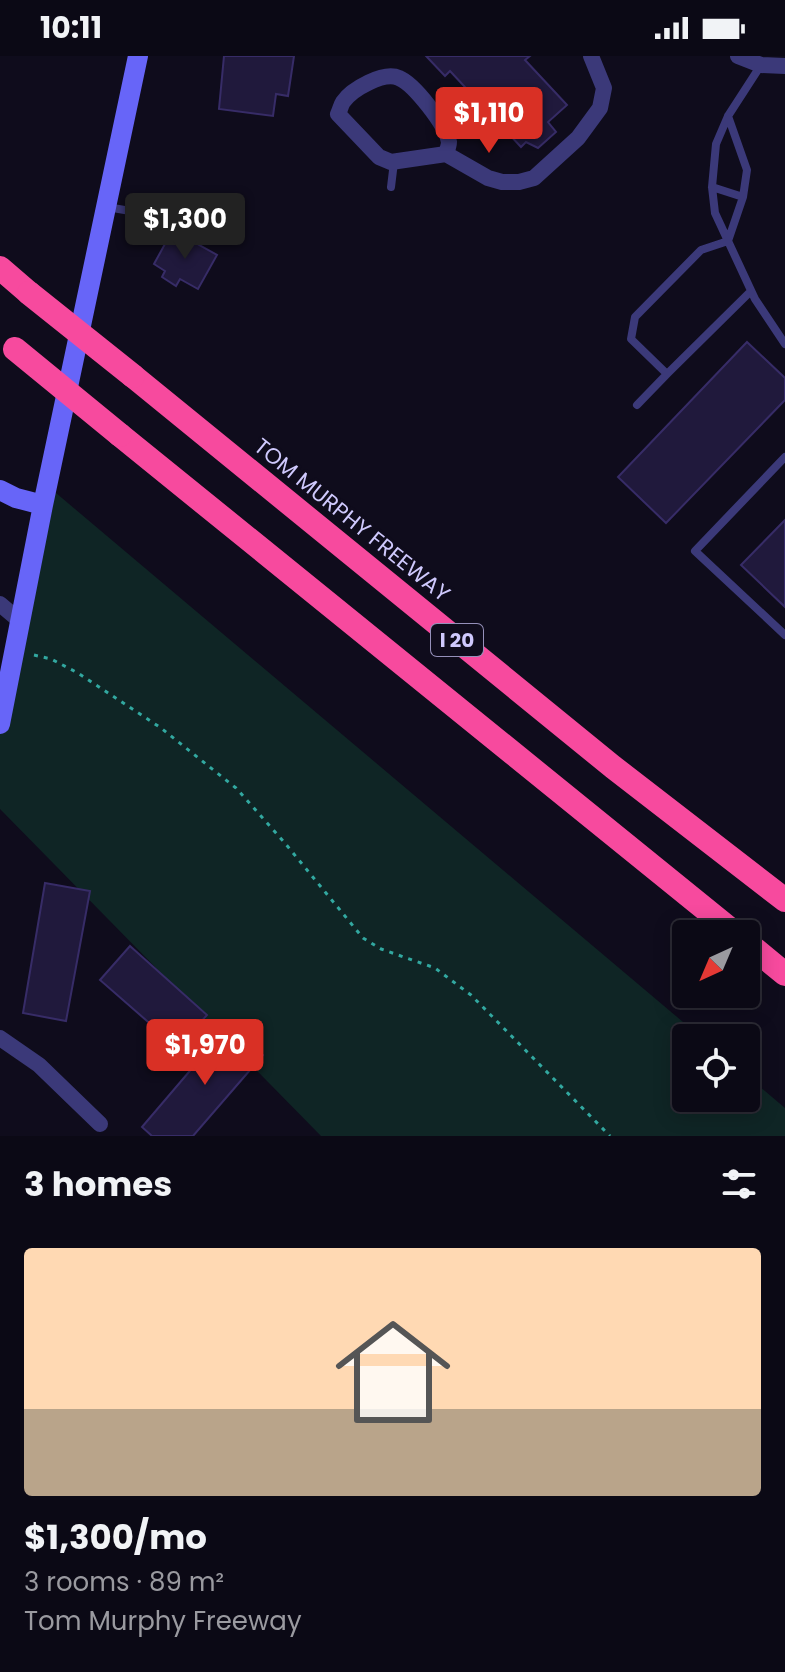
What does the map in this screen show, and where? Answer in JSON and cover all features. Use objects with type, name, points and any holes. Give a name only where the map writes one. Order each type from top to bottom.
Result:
[{"type":"highway","name":"TOM MURPHY FREEWAY","points":[[0,268],[613,767],[785,900]]},
{"type":"highway","name":"I 20","points":[[7,343],[719,920]]},
{"type":"highway","points":[[760,953],[785,974]]},
{"type":"main road","points":[[0,724],[138,56]]},
{"type":"main road","points":[[0,490],[43,505]]},
{"type":"street","points":[[446,154],[449,143],[427,104],[397,77],[385,76],[356,91],[343,102],[338,114],[379,157],[394,161],[446,154],[488,178],[517,183],[534,178],[578,138],[600,108],[604,88],[591,56]]},
{"type":"street","points":[[738,56],[761,65],[785,66]]},
{"type":"street","points":[[0,604],[20,621]]},
{"type":"street","points":[[0,1038],[39,1065],[100,1124]]},
{"type":"lane","points":[[761,65],[728,116],[716,144],[712,187],[715,213],[751,291],[785,344]]},
{"type":"lane","points":[[728,116],[747,170],[743,197],[728,241]]},
{"type":"lane","points":[[391,187],[394,161]]},
{"type":"lane","points":[[712,187],[743,197]]},
{"type":"lane","points":[[106,207],[142,213]]},
{"type":"lane","points":[[667,374],[631,339],[635,317],[701,250],[728,241]]},
{"type":"lane","points":[[637,405],[751,291]]},
{"type":"lane","points":[[785,457],[695,551],[785,635]]},
{"type":"path","points":[[15,650],[51,659],[78,673],[161,728],[236,788],[363,938],[381,949],[435,968],[471,995],[610,1136]]},
{"type":"green space","points":[[43,482],[685,1024],[672,1024],[672,1112],[760,1112],[760,1087],[785,1108],[785,1136],[321,1136],[0,809],[0,731]]},
{"type":"building","points":[[224,56],[294,56],[288,96],[276,94],[273,116],[219,109]]},
{"type":"building","points":[[426,56],[530,56],[525,60],[567,105],[548,122],[556,132],[538,148],[526,142],[521,147],[450,71],[445,76]]},
{"type":"building","points":[[171,233],[181,235],[217,255],[198,289],[180,279],[176,286],[162,277],[165,271],[154,264]]},
{"type":"building","points":[[747,342],[785,378],[785,400],[666,523],[618,477]]},
{"type":"building","points":[[785,520],[785,607],[741,565]]},
{"type":"building","points":[[45,883],[90,891],[66,1021],[23,1013]]},
{"type":"building","points":[[130,946],[207,1015],[178,1048],[100,980]]},
{"type":"building","points":[[229,1025],[263,1055],[193,1136],[152,1136],[142,1127]]}]
